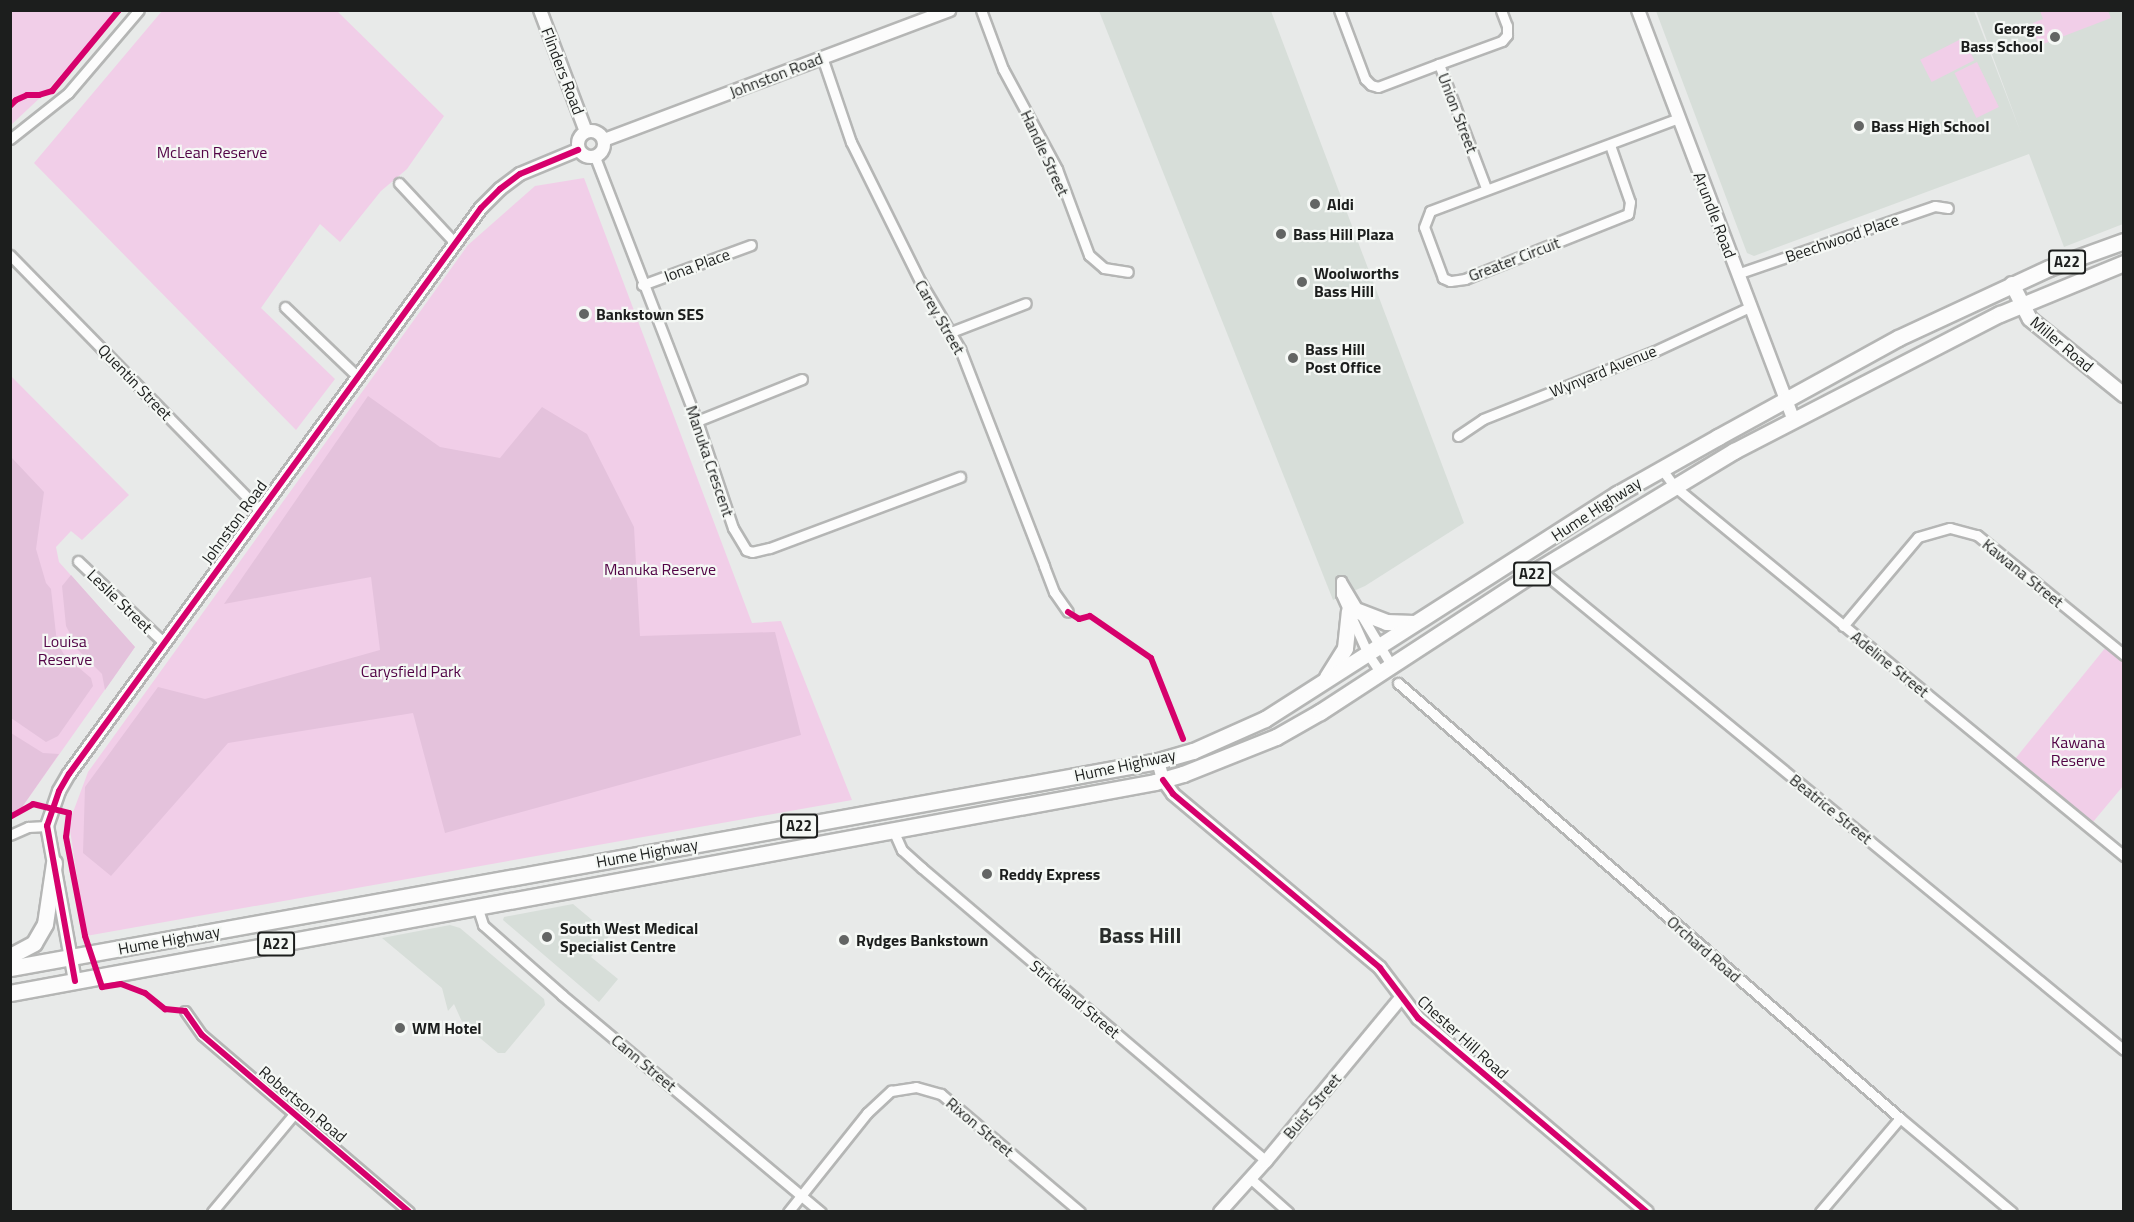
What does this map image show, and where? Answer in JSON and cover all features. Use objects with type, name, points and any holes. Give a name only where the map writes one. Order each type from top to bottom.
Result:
[{"type":"highway","name":"Hume Highway","points":[[10,968],[1158,761],[1192,751],[1265,719],[1661,468],[1898,338],[2012,284],[2124,241]]},
{"type":"highway","name":"Hume Highway","points":[[10,993],[1163,780],[1231,757],[1276,737],[1539,569],[1674,486],[1793,419],[2021,304],[2124,263]]},
{"type":"highway","points":[[1324,682],[1345,648],[1354,611],[1386,622],[1417,622]]},
{"type":"highway","points":[[10,956],[34,943],[45,924],[54,863]]},
{"type":"main road","name":"Miller Road","points":[[2012,284],[2030,319],[2124,395]]},
{"type":"street","points":[[10,139],[68,93],[139,10]]},
{"type":"street","name":"Flinders Road","points":[[540,10],[586,132]]},
{"type":"street","name":"Johnston Road","points":[[604,140],[949,10]]},
{"type":"street","name":"Handle Street","points":[[981,10],[1004,69],[1057,169],[1089,255],[1111,271],[1128,272]]},
{"type":"street","points":[[1339,10],[1365,79],[1371,85],[1377,87],[1439,64]]},
{"type":"street","name":"Union Street","points":[[1486,188],[1439,64],[1502,41],[1507,35],[1507,26],[1501,10]]},
{"type":"street","name":"Arundle Road","points":[[1638,10],[1793,419]]},
{"type":"street","name":"Carey Street","points":[[822,57],[851,142],[921,283],[960,349],[1054,592],[1068,612]]},
{"type":"street","name":"Greater Circuit","points":[[1610,145],[1630,202],[1628,214],[1465,279],[1450,281],[1443,278],[1424,227],[1430,212],[1486,188],[1610,145],[1679,118]]},
{"type":"street","points":[[586,132],[598,133],[604,140],[603,149],[595,157],[584,156],[578,150],[578,141],[586,132]]},
{"type":"street","name":"Johnston Road","points":[[75,981],[48,826],[59,791],[69,774],[163,642],[490,198],[510,181],[578,150]]},
{"type":"street","name":"Manuka Crescent","points":[[595,157],[642,285],[697,421],[742,546],[752,552],[960,477]]},
{"type":"street","points":[[399,183],[455,243]]},
{"type":"street","name":"Beechwood Place","points":[[1737,274],[1935,206],[1948,208]]},
{"type":"street","name":"Iona Place","points":[[642,285],[752,245]]},
{"type":"street","name":"Quentin Street","points":[[10,255],[260,510]]},
{"type":"street","points":[[951,332],[1026,303]]},
{"type":"street","points":[[285,307],[358,377]]},
{"type":"street","name":"Wynyard Avenue","points":[[1458,436],[1483,418],[1655,351],[1750,307]]},
{"type":"street","points":[[697,421],[802,379]]},
{"type":"street","name":"Adeline Street","points":[[1661,468],[1674,486],[2124,856]]},
{"type":"street","name":"Kawana Street","points":[[1843,626],[1918,537],[1950,528],[1977,535],[2124,655]]},
{"type":"street","name":"Leslie Street","points":[[78,561],[163,642]]},
{"type":"street","name":"Beatrice Street","points":[[1539,569],[2124,1050]]},
{"type":"street","points":[[1354,611],[1385,669]]},
{"type":"street","name":"Orchard Road","points":[[1398,684],[2012,1212]]},
{"type":"street","name":"Chester Hill Road","points":[[1158,761],[1163,780],[1173,794],[1380,968],[1401,998],[1434,1032],[1647,1212]]},
{"type":"street","points":[[10,835],[28,827],[48,826]]},
{"type":"street","name":"Strickland Street","points":[[893,830],[902,850],[922,868],[1266,1161]]},
{"type":"street","name":"Cann Street","points":[[477,906],[481,922],[490,931],[562,995],[821,1212]]},
{"type":"street","name":"Buist Street","points":[[1220,1212],[1251,1179],[1401,998]]},
{"type":"street","name":"Robertson Road","points":[[185,1011],[202,1035],[409,1212]]},
{"type":"street","name":"Rixon Street","points":[[788,1212],[867,1113],[891,1091],[916,1087],[941,1094],[1080,1212]]},
{"type":"street","points":[[212,1212],[294,1114]]},
{"type":"street","points":[[1820,1212],[1900,1118]]},
{"type":"street","points":[[1251,1179],[1288,1212]]},
{"type":"shaded area","points":[[1099,11],[1271,11],[1464,523],[1365,586],[1333,600]]},
{"type":"shaded area","name":"Bass High School","points":[[1656,11],[1974,11],[2021,133],[1976,11],[2123,11],[2123,224],[2064,247],[2029,154],[1754,256],[1747,253]]},
{"type":"shaded area","points":[[573,904],[610,935],[591,957],[618,979],[599,1002],[503,920],[504,917]]},
{"type":"shaded area","points":[[450,925],[460,928],[544,999],[545,1005],[505,1053],[498,1053],[463,1024],[454,1004],[448,1011],[442,988],[382,938]]},
{"type":"green space","points":[[11,10],[117,11],[44,94],[11,125]]},
{"type":"green space","name":"McLean Reserve","points":[[162,11],[337,11],[444,116],[407,169],[381,191],[340,242],[320,224],[261,308],[335,379],[296,430],[34,163]]},
{"type":"green space","points":[[2040,11],[2108,11],[2111,18],[2038,46],[2033,23],[2043,19]]},
{"type":"green space","points":[[1963,38],[1974,60],[1932,82],[1920,60]]},
{"type":"green space","points":[[1977,62],[1999,107],[1976,118],[1955,73]]},
{"type":"green space","name":"Carysfield Park","points":[[584,178],[752,623],[781,621],[852,800],[86,936],[69,823],[88,772],[468,245],[535,186]]},
{"type":"green space","name":"Louisa Reserve","points":[[10,375],[129,495],[82,540],[71,531],[56,547],[59,562],[135,647],[20,810],[11,814]]},
{"type":"green space","points":[[368,396],[440,447],[500,458],[542,407],[587,434],[634,527],[640,636],[775,632],[801,735],[445,833],[413,713],[228,743],[111,876],[83,853],[85,787],[158,687],[205,699],[380,650],[371,577],[224,604]]},
{"type":"green space","points":[[11,457],[44,492],[36,549],[46,583],[51,589],[57,643],[65,656],[91,678],[93,686],[58,736],[46,742],[11,718]]},
{"type":"green space","points":[[71,575],[135,647],[105,690],[102,674],[78,650],[66,626],[62,586]]},
{"type":"green space","name":"Kawana Reserve","points":[[2106,647],[2123,661],[2123,786],[2093,822],[2015,759]]},
{"type":"green space","points":[[11,733],[43,753],[59,754],[20,810],[11,814]]},
{"type":"cycle path","points":[[10,106],[27,95],[39,95],[52,91],[119,10]]},
{"type":"cycle path","points":[[75,981],[47,826],[59,791],[69,774],[481,208],[500,189],[520,174],[578,150]]},
{"type":"cycle path","points":[[1068,612],[1079,619],[1090,616],[1151,658],[1183,739]]},
{"type":"cycle path","points":[[1163,780],[1173,794],[1380,968],[1418,1018],[1647,1212]]},
{"type":"cycle path","points":[[10,817],[33,804],[69,813],[66,837],[85,936],[102,987],[121,984],[145,993],[165,1009],[185,1011],[202,1035],[409,1212]]},
{"type":"place","name":"George Bass School","points":[[2055,37]]},
{"type":"place","name":"Bass High School","points":[[1859,126]]},
{"type":"place","name":"Aldi","points":[[1315,204]]},
{"type":"place","name":"Bass Hill Plaza","points":[[1281,234]]},
{"type":"place","name":"Woolworths Bass Hill","points":[[1302,282]]},
{"type":"place","name":"Bankstown SES","points":[[584,314]]},
{"type":"place","name":"Bass Hill Post Office","points":[[1293,358]]},
{"type":"place","name":"Reddy Express","points":[[987,874]]},
{"type":"place","name":"South West Medical Specialist Centre","points":[[547,937]]},
{"type":"place","name":"Rydges Bankstown","points":[[844,940]]},
{"type":"place","name":"WM Hotel","points":[[400,1028]]},
{"type":"district","name":"Bass Hill","points":[[1140,936]]},
{"type":"park label","name":"Manuka Reserve","points":[[660,569]]}]
